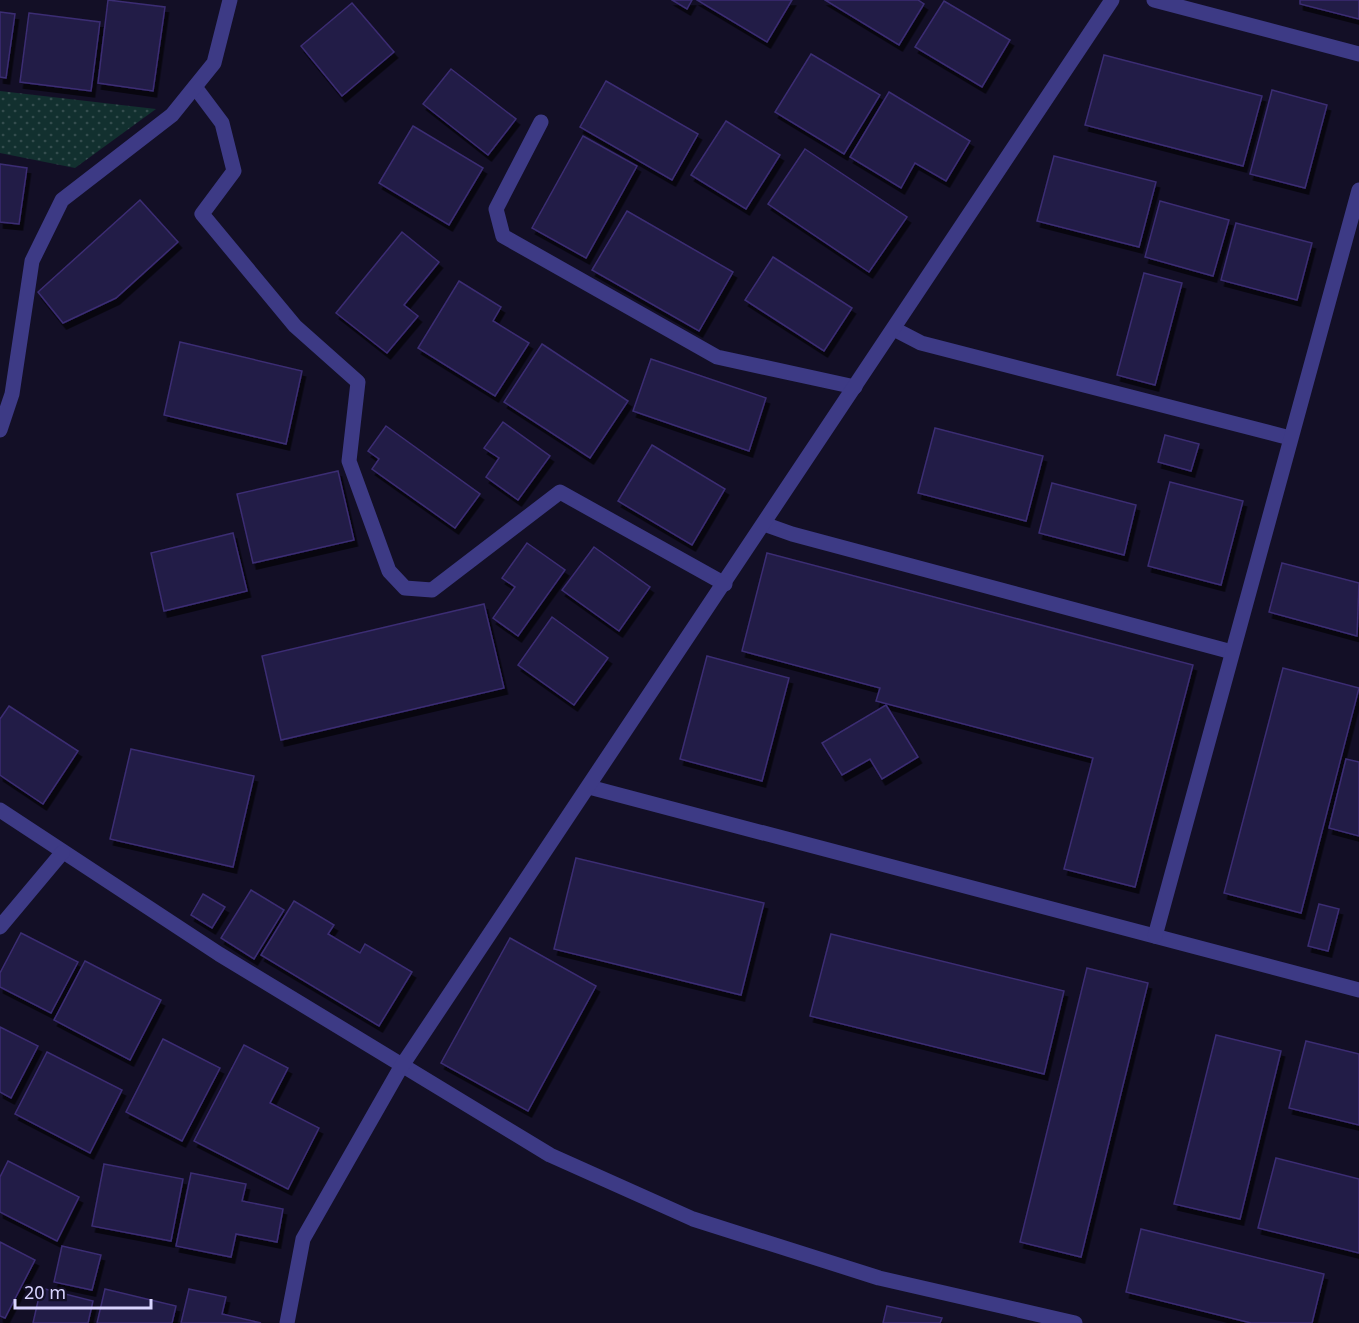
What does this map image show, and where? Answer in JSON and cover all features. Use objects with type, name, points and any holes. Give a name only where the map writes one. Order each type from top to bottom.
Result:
[{"type":"street","points":[[0,430],[12,394],[32,261],[62,200],[172,115],[214,63],[230,0]]},
{"type":"street","points":[[1102,0],[1117,0]]},
{"type":"street","points":[[287,1323],[303,1239],[401,1067],[1112,0]]},
{"type":"street","points":[[1154,0],[1359,54]]},
{"type":"street","points":[[195,87],[222,123],[234,171],[202,214],[295,326],[358,382],[349,461],[389,571],[405,588],[432,590],[560,492],[724,584]]},
{"type":"street","points":[[541,122],[496,209],[503,236],[717,357],[855,387]]},
{"type":"street","points":[[1155,936],[1359,190]]},
{"type":"street","points":[[894,329],[921,343],[1290,438]]},
{"type":"street","points":[[764,524],[792,534],[1232,651]]},
{"type":"street","points":[[589,787],[1359,990]]},
{"type":"street","points":[[0,810],[62,853],[401,1067],[550,1155],[693,1219],[879,1278],[1075,1323]]},
{"type":"street","points":[[0,927],[62,853]]},
{"type":"green space","points":[[0,91],[156,109],[75,168],[0,153]]},
{"type":"building","points":[[108,0],[165,7],[153,91],[98,83]]},
{"type":"building","points":[[672,0],[692,0],[687,9]]},
{"type":"building","points":[[697,0],[792,0],[767,42]]},
{"type":"building","points":[[825,0],[918,0],[924,4],[899,45]]},
{"type":"building","points":[[1300,0],[1359,0],[1359,19],[1300,4]]},
{"type":"building","points":[[944,1],[1010,40],[982,87],[915,47]]},
{"type":"building","points":[[352,3],[394,52],[342,96],[301,46]]},
{"type":"building","points":[[0,12],[15,14],[6,78],[0,77]]},
{"type":"building","points":[[29,13],[100,22],[91,91],[20,82]]},
{"type":"building","points":[[811,54],[880,95],[844,154],[775,112]]},
{"type":"building","points":[[1104,55],[1262,96],[1243,166],[1085,125]]},
{"type":"building","points":[[451,69],[516,119],[488,155],[423,104]]},
{"type":"building","points":[[606,81],[698,134],[672,180],[580,127]]},
{"type":"building","points":[[1272,90],[1327,105],[1305,188],[1250,174]]},
{"type":"building","points":[[889,92],[970,141],[946,181],[915,163],[901,188],[850,157]]},
{"type":"building","points":[[726,121],[780,155],[746,209],[691,175]]},
{"type":"building","points":[[413,126],[483,168],[449,225],[379,183]]},
{"type":"building","points":[[583,136],[637,166],[586,258],[532,228]]},
{"type":"building","points":[[805,149],[907,217],[869,272],[768,204]]},
{"type":"building","points":[[1054,156],[1156,182],[1139,247],[1037,221]]},
{"type":"building","points":[[0,164],[27,168],[19,224],[0,222]]},
{"type":"building","points":[[140,200],[178,242],[116,298],[63,323],[38,292]]},
{"type":"building","points":[[1160,201],[1229,220],[1213,276],[1145,257]]},
{"type":"building","points":[[627,211],[733,272],[699,331],[592,270]]},
{"type":"building","points":[[1236,223],[1312,243],[1297,300],[1221,280]]},
{"type":"building","points":[[402,232],[439,262],[404,305],[418,316],[387,353],[336,313]]},
{"type":"building","points":[[773,257],[852,308],[824,351],[745,300]]},
{"type":"building","points":[[1144,273],[1182,283],[1155,385],[1117,375]]},
{"type":"building","points":[[459,281],[501,307],[493,321],[529,343],[495,396],[418,348]]},
{"type":"building","points":[[180,342],[302,371],[286,444],[164,415]]},
{"type":"building","points":[[542,344],[628,401],[590,458],[504,402]]},
{"type":"building","points":[[651,359],[766,398],[749,451],[633,411]]},
{"type":"building","points":[[503,422],[550,456],[518,500],[486,477],[499,458],[484,448]]},
{"type":"building","points":[[386,426],[480,494],[455,528],[372,469],[379,459],[368,451]]},
{"type":"building","points":[[935,428],[1043,456],[1026,521],[918,493]]},
{"type":"building","points":[[1165,435],[1199,444],[1191,471],[1158,462]]},
{"type":"building","points":[[652,445],[725,489],[692,545],[618,501]]},
{"type":"building","points":[[338,471],[354,540],[253,563],[237,494]]},
{"type":"building","points":[[1170,482],[1243,501],[1221,585],[1148,566]]},
{"type":"building","points":[[1052,483],[1136,505],[1124,555],[1039,533]]},
{"type":"building","points":[[233,533],[247,591],[164,611],[151,553]]},
{"type":"building","points":[[527,543],[565,570],[518,636],[493,618],[515,587],[502,578]]},
{"type":"building","points":[[594,547],[650,587],[619,631],[562,590]]},
{"type":"building","points":[[767,553],[1193,665],[1135,887],[1064,869],[1093,758],[876,701],[880,688],[742,651]]},
{"type":"building","points":[[1282,563],[1359,583],[1357,636],[1269,612]]},
{"type":"building","points":[[484,604],[504,688],[281,740],[262,656]]},
{"type":"building","points":[[552,617],[608,658],[574,705],[518,665]]},
{"type":"building","points":[[707,656],[789,678],[762,781],[680,759]]},
{"type":"building","points":[[1283,668],[1359,688],[1301,913],[1224,893]]},
{"type":"building","points":[[886,705],[918,757],[882,779],[870,759],[842,775],[822,743]]},
{"type":"building","points":[[9,706],[78,751],[43,804],[0,775],[0,719]]},
{"type":"building","points":[[131,749],[254,776],[233,867],[110,839]]},
{"type":"building","points":[[1346,759],[1359,762],[1359,836],[1329,828]]},
{"type":"building","points":[[576,858],[764,903],[741,995],[554,949]]},
{"type":"building","points":[[251,890],[284,910],[254,959],[221,938]]},
{"type":"building","points":[[203,894],[225,907],[212,928],[191,915]]},
{"type":"building","points":[[294,901],[334,925],[328,934],[360,953],[365,944],[412,972],[379,1026],[261,955]]},
{"type":"building","points":[[1319,904],[1339,909],[1328,951],[1308,946]]},
{"type":"building","points":[[21,933],[78,962],[51,1013],[0,987],[0,973]]},
{"type":"building","points":[[831,934],[1064,991],[1044,1074],[810,1016]]},
{"type":"building","points":[[510,938],[596,986],[528,1111],[441,1063]]},
{"type":"building","points":[[85,961],[161,1000],[130,1060],[54,1020]]},
{"type":"building","points":[[1087,968],[1148,983],[1081,1257],[1020,1242]]},
{"type":"building","points":[[0,1027],[38,1046],[11,1098],[0,1092]]},
{"type":"building","points":[[1216,1035],[1281,1051],[1240,1219],[1174,1204]]},
{"type":"building","points":[[163,1039],[220,1068],[182,1141],[126,1112]]},
{"type":"building","points":[[1306,1041],[1359,1054],[1359,1125],[1289,1108]]},
{"type":"building","points":[[244,1045],[288,1068],[270,1103],[319,1128],[288,1189],[194,1141]]},
{"type":"building","points":[[47,1052],[122,1090],[90,1153],[15,1114]]},
{"type":"building","points":[[1276,1158],[1359,1179],[1359,1253],[1258,1228]]},
{"type":"building","points":[[8,1161],[79,1197],[57,1241],[0,1212],[0,1177]]},
{"type":"building","points":[[104,1164],[183,1179],[171,1241],[92,1226]]},
{"type":"building","points":[[191,1173],[246,1184],[242,1201],[283,1209],[277,1242],[236,1234],[231,1257],[176,1246]]},
{"type":"building","points":[[1141,1229],[1324,1274],[1312,1323],[1251,1323],[1126,1292]]},
{"type":"building","points":[[0,1242],[35,1260],[5,1318],[0,1316]]},
{"type":"building","points":[[62,1246],[101,1255],[92,1290],[54,1282]]},
{"type":"building","points":[[41,1288],[93,1301],[88,1323],[33,1323]]},
{"type":"building","points":[[105,1289],[176,1306],[172,1323],[97,1323]]},
{"type":"building","points":[[189,1289],[226,1297],[222,1314],[261,1323],[181,1323]]},
{"type":"building","points":[[887,1306],[942,1318],[940,1323],[883,1323]]}]
